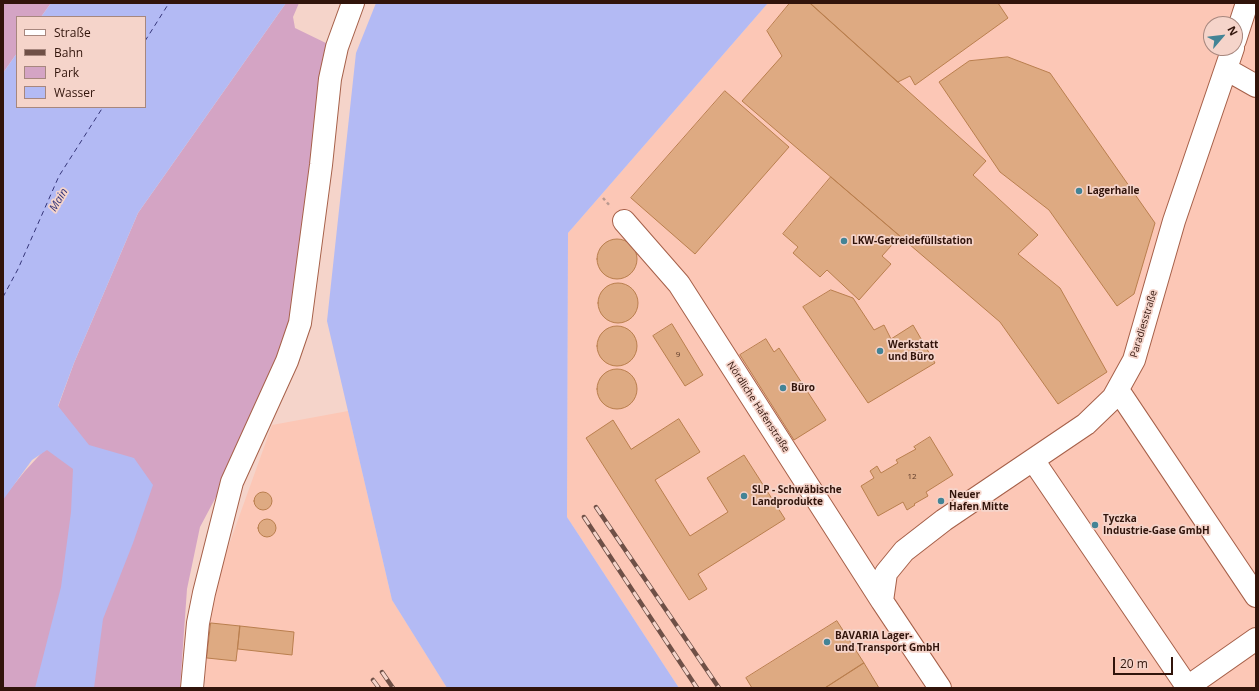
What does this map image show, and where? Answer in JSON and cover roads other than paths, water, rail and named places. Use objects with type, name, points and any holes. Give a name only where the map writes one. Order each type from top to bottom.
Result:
[{"type":"street","points":[[192,688],[199,616],[232,482],[287,361],[300,323],[321,166],[330,79],[337,47],[353,3]]},
{"type":"street","points":[[1243,16],[1247,3]]},
{"type":"street","name":"Paradiesstraße","points":[[882,601],[886,573],[904,551],[944,520],[1086,424],[1113,398],[1134,360],[1174,221],[1230,56]]},
{"type":"street","points":[[1226,69],[1256,86]]},
{"type":"street","name":"Nördliche Hafenstraße","points":[[624,221],[679,284],[882,601],[940,688]]},
{"type":"street","points":[[1118,390],[1256,596]]},
{"type":"street","points":[[1033,460],[1187,688],[1256,640]]},
{"type":"water","name":"Main","points":[[51,3],[286,3],[138,213],[74,363],[58,406],[89,445],[134,458],[153,485],[133,543],[103,619],[94,688],[35,688],[61,587],[71,512],[73,469],[47,450],[32,460],[3,500],[3,73],[16,54],[16,108],[146,108],[146,16],[42,16]]},
{"type":"water","points":[[376,3],[768,3],[568,233],[567,517],[679,688],[447,688],[392,600],[327,321],[356,53]]},
{"type":"railway","points":[[596,507],[719,688]]},
{"type":"railway","points":[[584,517],[697,688]]},
{"type":"railway","points":[[382,672],[393,688]]},
{"type":"railway","points":[[373,680],[379,688]]},
{"type":"place","name":"Lagerhalle","points":[[1079,191]]},
{"type":"place","name":"LKW-Getreidefüllstation","points":[[844,241]]},
{"type":"place","name":"Werkstatt und Büro","points":[[880,351]]},
{"type":"place","name":"Büro","points":[[783,388]]},
{"type":"place","name":"SLP - Schwäbische Landprodukte","points":[[744,496]]},
{"type":"place","name":"Neuer Hafen Mitte","points":[[941,501]]},
{"type":"place","name":"Tyczka Industrie-Gase GmbH","points":[[1095,525]]},
{"type":"place","name":"BAVARIA Lager- und Transport GmbH","points":[[827,642]]}]
